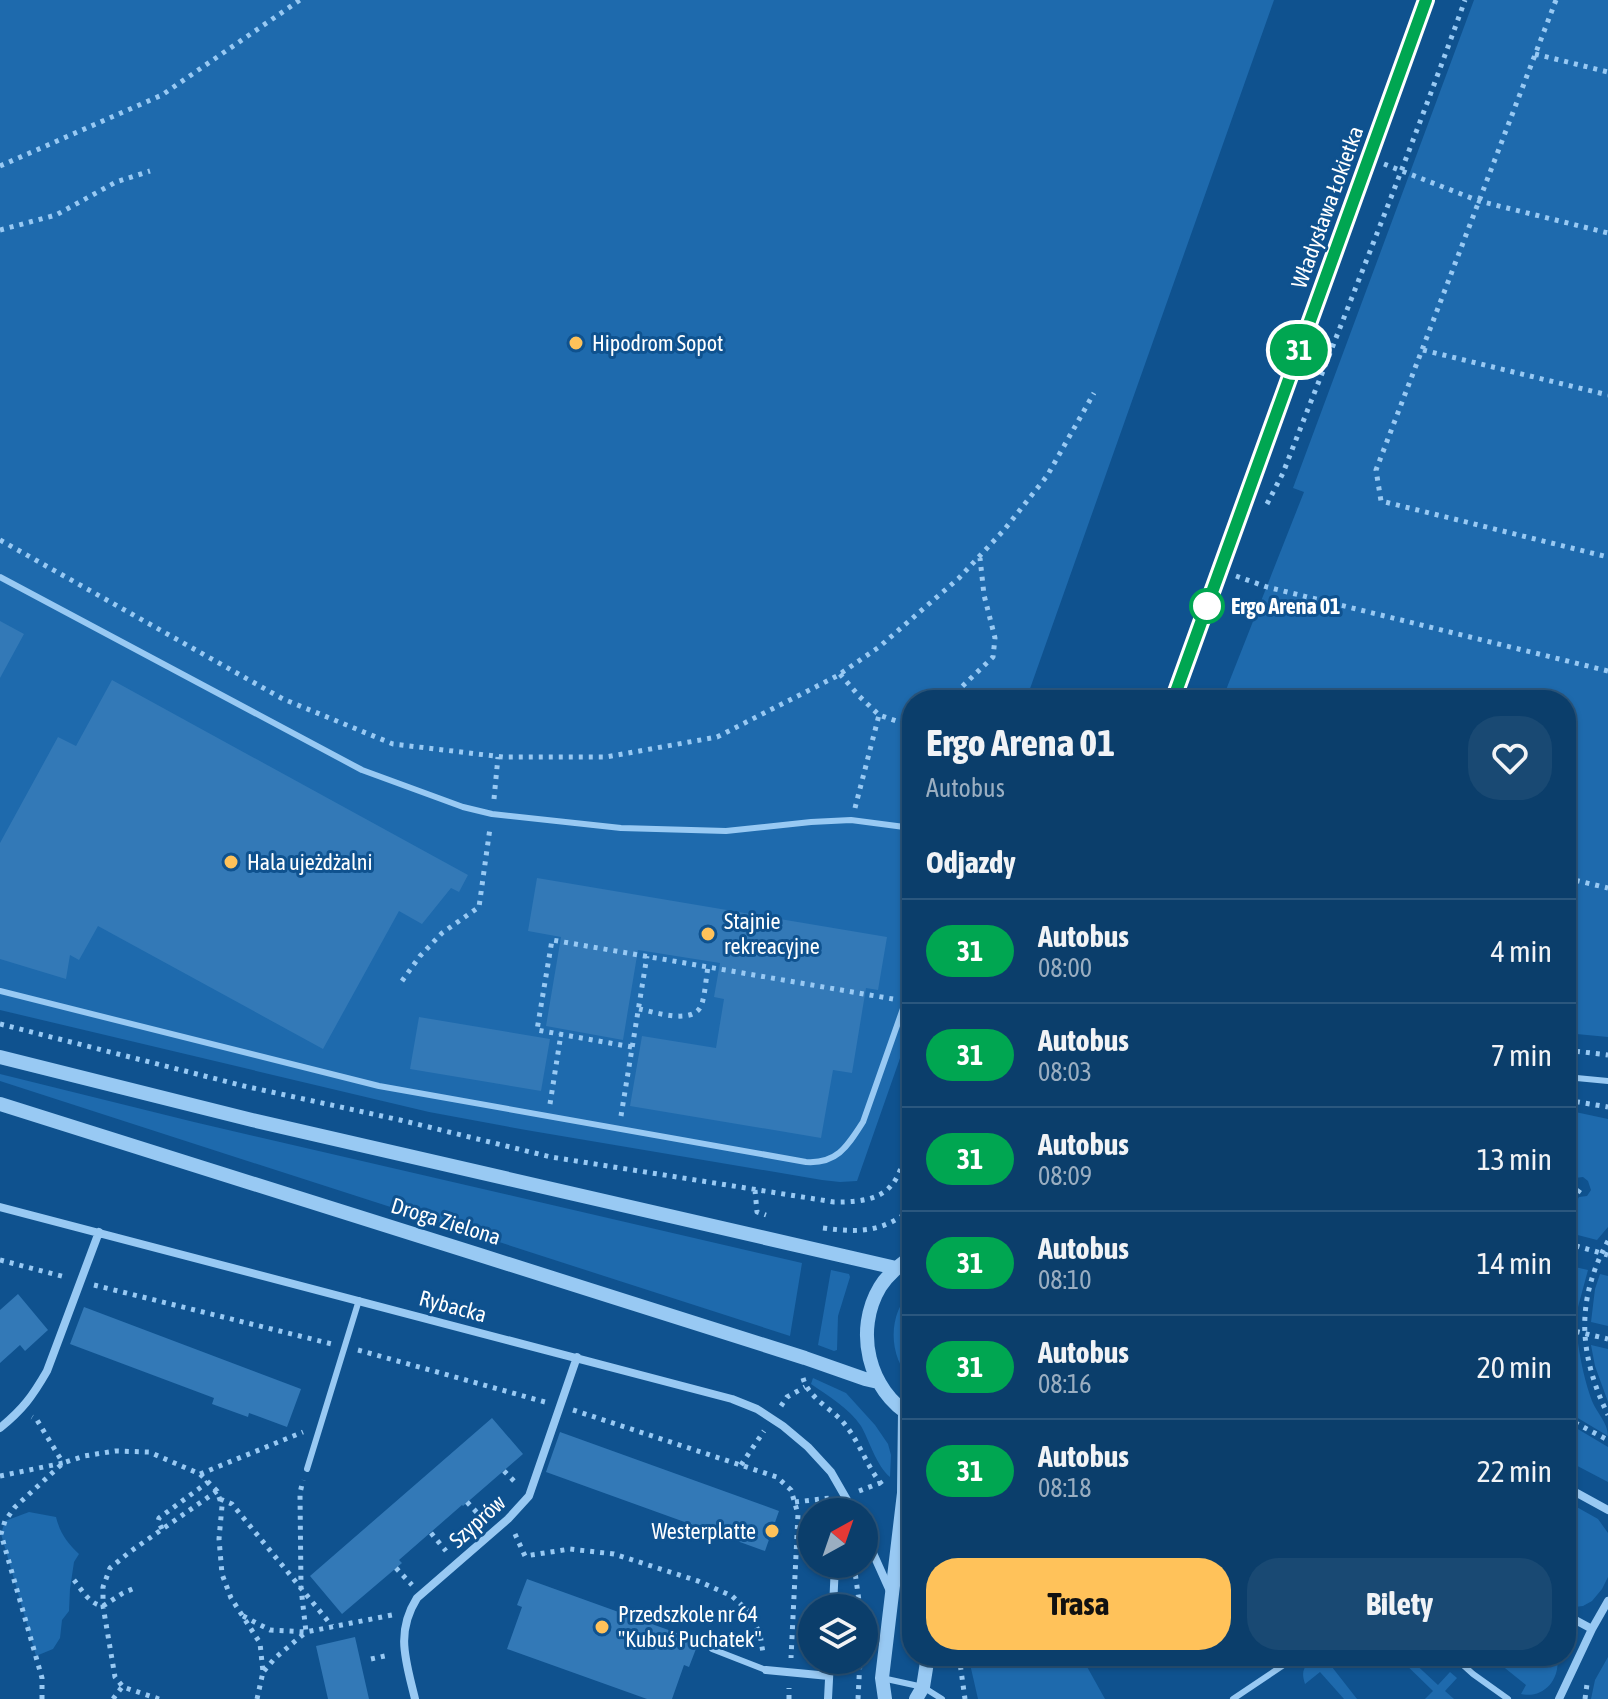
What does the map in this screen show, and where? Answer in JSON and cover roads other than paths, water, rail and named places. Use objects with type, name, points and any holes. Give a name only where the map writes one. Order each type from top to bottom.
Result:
[{"type":"street","name":"Władysława Łokietka","points":[[1177,690],[1425,0]]},
{"type":"street","points":[[0,1057],[252,1120],[896,1268]]},
{"type":"street","name":"Droga Zielona","points":[[0,1104],[878,1382]]},
{"type":"street","name":"Rybacka","points":[[0,1207],[732,1399],[757,1409],[808,1447],[831,1472],[846,1498]]},
{"type":"street","points":[[0,1428],[21,1410],[47,1371],[99,1232]]},
{"type":"street","points":[[902,1264],[880,1288],[870,1310],[867,1335],[870,1359],[878,1382],[902,1409]]},
{"type":"street","name":"Szyprów","points":[[415,1699],[402,1645],[408,1612],[417,1598],[508,1519],[529,1496],[577,1357]]},
{"type":"street","points":[[1576,1492],[1608,1510]]},
{"type":"street","points":[[885,1699],[882,1678],[902,1509]]},
{"type":"street","points":[[878,1565],[891,1594]]},
{"type":"street","points":[[1576,1663],[1608,1601]]},
{"type":"street","points":[[1576,1620],[1592,1629]]},
{"type":"street","points":[[919,1693],[926,1666]]},
{"type":"street","points":[[1559,1699],[1575,1666]]},
{"type":"street","points":[[766,1670],[829,1676],[828,1699]]},
{"type":"lane","points":[[0,577],[362,770],[463,807],[492,814],[621,828],[726,831],[851,820],[902,827]]},
{"type":"lane","points":[[0,991],[379,1086],[821,1163],[833,1158],[851,1141],[863,1122],[902,1012]]},
{"type":"lane","points":[[1576,1078],[1608,1081]]},
{"type":"lane","points":[[307,1469],[359,1300]]},
{"type":"lane","points":[[712,1649],[766,1670]]},
{"type":"lane","points":[[1233,1699],[1282,1666]]},
{"type":"lane","points":[[1464,1666],[1508,1699]]},
{"type":"lane","points":[[882,1678],[942,1699]]},
{"type":"place","name":"Hipodrom Sopot","points":[[576,343]]},
{"type":"place","name":"Ergo Arena 01","points":[[1207,606]]},
{"type":"place","name":"Hala ujeżdżalni","points":[[231,862]]},
{"type":"place","name":"Stajnie rekreacyjne","points":[[708,934]]},
{"type":"place","name":"Westerplatte","points":[[772,1531]]},
{"type":"place","name":"Przedszkole nr 64 \"Kubuś Puchatek\"","points":[[602,1627]]}]
